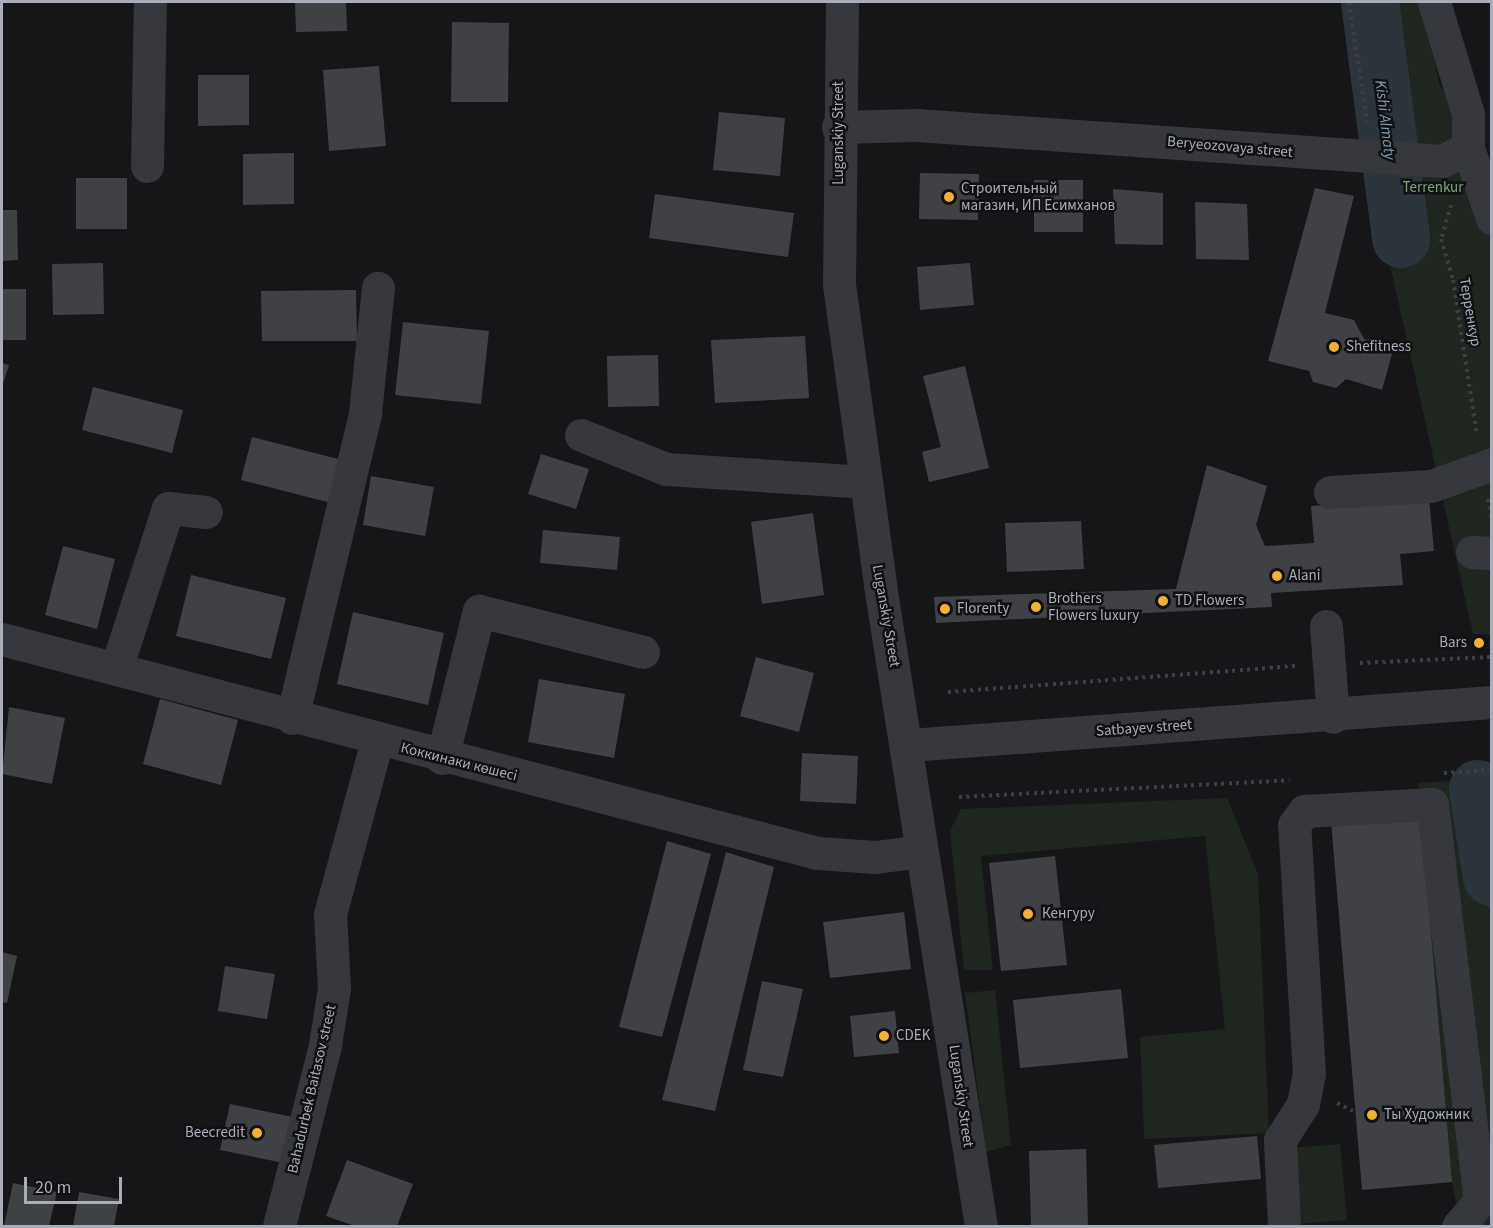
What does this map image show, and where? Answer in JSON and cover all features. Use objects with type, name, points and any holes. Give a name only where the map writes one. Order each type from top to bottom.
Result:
[{"type":"street","points":[[147,166],[150,2]]},
{"type":"street","name":"Luganskiy Street","points":[[842,2],[838,127],[839,284],[866,482],[909,745],[921,851],[981,1227]]},
{"type":"street","points":[[1434,2],[1468,114],[1468,148],[1491,218]]},
{"type":"street","name":"Beryeozovaya street","points":[[838,127],[916,125],[1362,159],[1430,161],[1455,157],[1468,148]]},
{"type":"street","points":[[292,718],[365,413],[378,288]]},
{"type":"street","points":[[581,435],[666,469],[866,482]]},
{"type":"street","points":[[1330,492],[1431,486],[1487,466]]},
{"type":"street","points":[[116,669],[168,508],[206,512]]},
{"type":"street","points":[[442,758],[479,611],[643,652]]},
{"type":"street","points":[[1326,626],[1333,717]]},
{"type":"street","name":"Коккинаки көшесі","points":[[2,639],[377,741],[817,853],[875,857],[921,851]]},
{"type":"street","name":"Satbayev street","points":[[909,745],[1380,714],[1491,702]]},
{"type":"street","name":"Satbayev street","points":[[1380,714],[1491,716]]},
{"type":"street","name":"Bahadurbek Baitasov street","points":[[279,1227],[325,1045],[334,988],[330,914],[377,741]]},
{"type":"street","points":[[1284,1227],[1280,1140],[1304,1104],[1309,1074],[1294,825],[1304,811],[1432,804],[1480,1201],[1458,1227]]},
{"type":"path","points":[[1349,2],[1368,128],[1362,159]]},
{"type":"path","name":"Терренкур","points":[[1453,199],[1441,239],[1453,280],[1487,466],[1491,519]]},
{"type":"path","points":[[948,692],[1329,664],[1491,657]]},
{"type":"path","points":[[1435,773],[1491,770]]},
{"type":"path","points":[[959,797],[1304,780]]},
{"type":"green space","name":"Terrenkur","points":[[1342,2],[1424,2],[1439,84],[1484,154],[1491,179],[1491,634],[1473,634],[1373,189]]},
{"type":"green space","points":[[1464,780],[1468,801],[1491,796],[1491,1226],[1461,1226],[1452,1182],[1418,783]]},
{"type":"green space","points":[[1227,798],[1258,874],[1269,1133],[1144,1139],[1140,1037],[1225,1029],[1205,836],[981,856],[993,970],[964,970],[950,831],[961,809]]},
{"type":"green space","points":[[995,990],[1011,1145],[986,1152],[965,993]]},
{"type":"green space","points":[[1340,1144],[1347,1220],[1296,1224],[1289,1148]]},
{"type":"building","points":[[295,2],[346,2],[347,31],[296,32]]},
{"type":"building","points":[[452,22],[509,23],[508,102],[451,102]]},
{"type":"building","points":[[379,66],[386,146],[329,151],[323,70]]},
{"type":"building","points":[[198,75],[249,75],[249,125],[198,126]]},
{"type":"building","points":[[719,112],[785,118],[780,176],[713,170]]},
{"type":"building","points":[[294,153],[294,204],[243,205],[243,154]]},
{"type":"building","name":"Строительный магазин, ИП Есимханов","points":[[920,173],[979,174],[978,220],[919,219]]},
{"type":"building","points":[[76,178],[127,178],[127,229],[76,229]]},
{"type":"building","points":[[1034,180],[1083,180],[1083,232],[1034,232]]},
{"type":"building","points":[[1315,188],[1354,196],[1325,313],[1354,320],[1364,339],[1394,347],[1382,390],[1346,379],[1336,388],[1313,382],[1309,371],[1268,361]]},
{"type":"building","points":[[1113,189],[1163,193],[1163,245],[1115,244]]},
{"type":"building","points":[[655,194],[794,213],[788,257],[649,238]]},
{"type":"building","points":[[1195,202],[1247,204],[1249,260],[1196,259]]},
{"type":"building","points":[[2,210],[17,210],[18,260],[2,261]]},
{"type":"building","points":[[103,263],[104,314],[53,315],[52,264]]},
{"type":"building","points":[[970,263],[974,305],[920,310],[917,267]]},
{"type":"building","points":[[2,289],[26,289],[26,340],[2,340]]},
{"type":"building","points":[[356,290],[357,341],[262,341],[261,291]]},
{"type":"building","points":[[403,322],[489,331],[481,404],[395,395]]},
{"type":"building","points":[[805,336],[809,398],[715,403],[711,340]]},
{"type":"building","points":[[658,355],[659,406],[608,407],[607,356]]},
{"type":"building","points":[[2,363],[9,365],[2,387]]},
{"type":"building","points":[[965,366],[989,468],[929,482],[922,452],[941,447],[923,376]]},
{"type":"building","points":[[93,387],[183,410],[172,453],[82,430]]},
{"type":"building","points":[[252,437],[342,460],[331,503],[241,480]]},
{"type":"building","points":[[541,454],[589,469],[576,509],[528,494]]},
{"type":"building","points":[[1207,465],[1267,486],[1256,525],[1265,546],[1314,543],[1311,506],[1429,498],[1434,551],[1400,554],[1403,585],[1271,593],[1272,607],[936,623],[934,597],[1176,589]]},
{"type":"building","points":[[371,476],[434,487],[425,536],[363,525]]},
{"type":"building","points":[[813,513],[824,595],[762,604],[751,522]]},
{"type":"building","points":[[1081,521],[1084,569],[1007,572],[1005,523]]},
{"type":"building","points":[[543,530],[620,537],[617,570],[540,563]]},
{"type":"building","points":[[63,546],[115,559],[97,629],[45,615]]},
{"type":"building","points":[[191,575],[286,598],[271,659],[176,636]]},
{"type":"building","points":[[353,612],[444,633],[428,705],[337,684]]},
{"type":"building","points":[[756,657],[814,673],[799,732],[740,716]]},
{"type":"building","points":[[539,679],[625,694],[614,758],[528,742]]},
{"type":"building","points":[[160,699],[238,720],[221,785],[143,764]]},
{"type":"building","points":[[9,707],[65,718],[52,784],[2,774]]},
{"type":"building","points":[[802,753],[858,756],[856,804],[800,801]]},
{"type":"building","points":[[1421,814],[1452,1182],[1362,1190],[1331,821]]},
{"type":"building","points":[[667,841],[711,854],[662,1037],[619,1027]]},
{"type":"building","points":[[726,852],[774,867],[715,1111],[662,1100]]},
{"type":"building","name":"Кенгуру","points":[[1055,856],[1067,965],[1001,971],[989,863]]},
{"type":"building","points":[[904,912],[911,969],[830,978],[823,922]]},
{"type":"building","points":[[2,952],[17,956],[7,1003],[2,1002]]},
{"type":"building","points":[[225,966],[275,974],[267,1019],[218,1011]]},
{"type":"building","points":[[762,981],[803,989],[783,1077],[743,1070]]},
{"type":"building","points":[[1121,989],[1128,1058],[1020,1068],[1013,1000]]},
{"type":"building","points":[[895,1011],[899,1053],[854,1057],[850,1016]]},
{"type":"building","name":"Beecredit","points":[[230,1104],[293,1117],[284,1163],[220,1150]]},
{"type":"building","points":[[1257,1136],[1261,1179],[1158,1188],[1154,1145]]},
{"type":"building","points":[[1086,1149],[1088,1226],[1031,1226],[1029,1151]]},
{"type":"building","points":[[347,1160],[413,1184],[397,1226],[355,1226],[326,1216]]},
{"type":"building","points":[[13,1183],[57,1192],[49,1226],[4,1226]]},
{"type":"building","points":[[79,1192],[119,1199],[114,1226],[73,1226]]},
{"type":"waterway","name":"Kіshі Almaty","points":[[1370,2],[1401,239]]},
{"type":"waterway","name":"Kіshі Almaty","points":[[1478,789],[1492,877]]},
{"type":"place","name":"Строительный магазин, ИП Есимханов","points":[[949,197]]},
{"type":"place","name":"Shefitness","points":[[1334,347]]},
{"type":"place","name":"Alani","points":[[1277,576]]},
{"type":"place","name":"TD Flowers","points":[[1163,601]]},
{"type":"place","name":"Brothers Flowers luxury","points":[[1036,607]]},
{"type":"place","name":"Florenty","points":[[945,609]]},
{"type":"place","name":"Bars","points":[[1479,643]]},
{"type":"place","name":"Кенгуру","points":[[1028,914]]},
{"type":"place","name":"CDEK","points":[[884,1036]]},
{"type":"place","name":"Ты Художник","points":[[1372,1115]]},
{"type":"place","name":"Beecredit","points":[[257,1133]]}]
